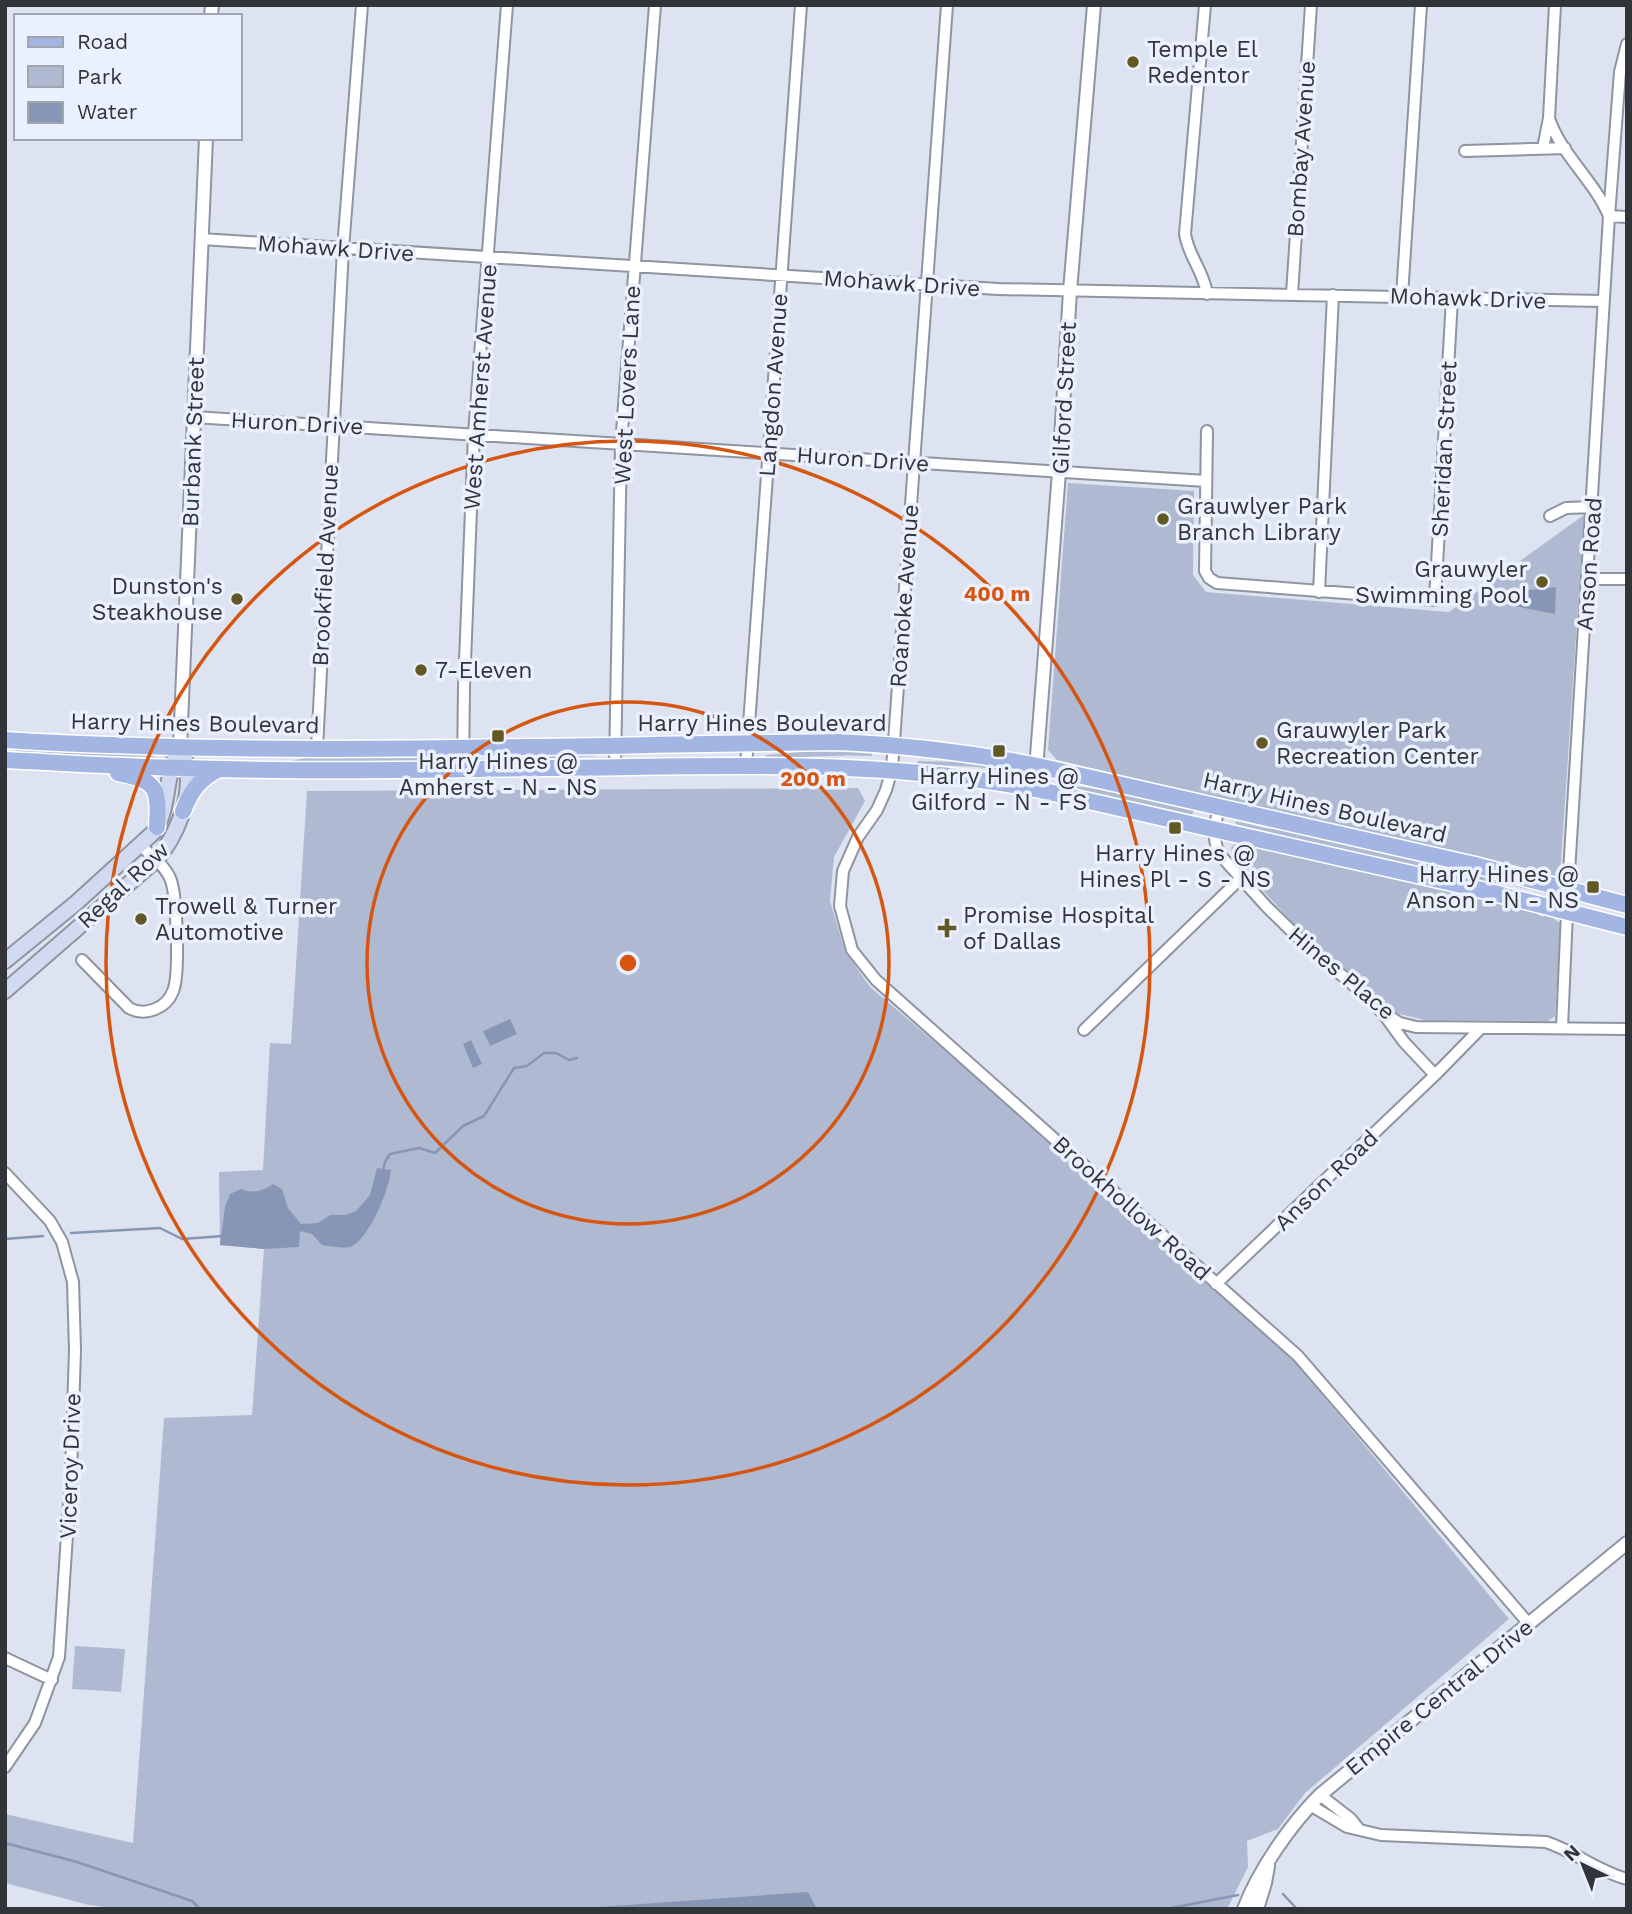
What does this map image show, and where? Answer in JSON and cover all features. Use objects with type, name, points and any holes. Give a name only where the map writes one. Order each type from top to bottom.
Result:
[{"type":"main road","name":"Harry Hines Boulevard","points":[[5,740],[180,746],[464,749],[839,742],[893,746],[984,756],[1038,766],[1463,862],[1627,905]]},
{"type":"main road","points":[[5,751],[11,747],[31,747],[42,742]]},
{"type":"main road","name":"Regal Row","points":[[6,990],[156,860],[174,835],[183,811],[180,746]]},
{"type":"main road","name":"Harry Hines Boulevard","points":[[5,760],[179,768],[746,766],[892,769],[972,778],[1040,790],[1214,828],[1627,927]]},
{"type":"main road","points":[[78,764],[148,781],[158,795],[157,827]]},
{"type":"main road","name":"Regal Row","points":[[5,961],[141,846],[157,827],[179,768]]},
{"type":"main road","points":[[183,811],[197,784],[222,768]]},
{"type":"main road","points":[[64,940],[68,928],[93,899],[95,886]]},
{"type":"street","name":"Brookfield Avenue","points":[[317,748],[332,426],[362,5]]},
{"type":"street","name":"West Amherst Avenue","points":[[463,769],[463,700],[474,434],[507,5]]},
{"type":"street","name":"West Lovers Lane","points":[[615,766],[621,444],[655,5]]},
{"type":"street","name":"Langdon Avenue","points":[[746,766],[801,5]]},
{"type":"street","name":"Roanoke Avenue","points":[[892,769],[947,5]]},
{"type":"street","name":"Gilford Street","points":[[1040,790],[1038,766],[1070,291],[1094,5]]},
{"type":"street","points":[[1205,5],[1185,234],[1192,257],[1204,277],[1207,293]]},
{"type":"street","name":"Bombay Avenue","points":[[1292,294],[1311,5]]},
{"type":"street","points":[[1402,296],[1421,5]]},
{"type":"street","points":[[1543,148],[1549,118],[1555,5]]},
{"type":"street","name":"Anson Road","points":[[1562,1028],[1603,301],[1627,44]]},
{"type":"street","points":[[1549,118],[1556,135],[1602,199],[1609,216],[1627,217]]},
{"type":"street","name":"Burbank Street","points":[[180,746],[206,140]]},
{"type":"street","points":[[1465,151],[1565,148]]},
{"type":"street","name":"Mohawk Drive","points":[[201,239],[1070,291],[1603,301]]},
{"type":"street","points":[[1207,431],[1205,570],[1209,578],[1217,583],[1319,592],[1333,295]]},
{"type":"street","name":"Sheridan Street","points":[[1319,592],[1435,600],[1452,298]]},
{"type":"street","name":"Huron Drive","points":[[194,417],[1206,481]]},
{"type":"street","points":[[1550,516],[1566,508],[1593,507]]},
{"type":"street","points":[[1587,579],[1627,579]]},
{"type":"street","name":"Brookhollow Road","points":[[892,769],[882,800],[858,837],[843,871],[840,906],[852,950],[876,980],[1298,1356],[1529,1624]]},
{"type":"street","points":[[1214,828],[1219,807]]},
{"type":"street","name":"Hines Place","points":[[1214,828],[1216,848],[1298,939],[1383,1013],[1400,1023],[1416,1027],[1627,1029]]},
{"type":"street","points":[[82,960],[135,1012],[150,1011],[167,1001],[174,991],[176,907],[170,878],[141,846]]},
{"type":"street","points":[[1084,1030],[1241,878]]},
{"type":"street","points":[[1383,1013],[1404,1042],[1435,1075]]},
{"type":"street","name":"Anson Road","points":[[1216,1284],[1481,1028]]},
{"type":"street","name":"Viceroy Drive","points":[[5,1173],[50,1221],[62,1242],[73,1282],[75,1350],[71,1474],[59,1657],[35,1723],[5,1767]]},
{"type":"street","name":"Empire Central Drive","points":[[1244,1909],[1255,1882],[1293,1825],[1320,1795],[1627,1543]]},
{"type":"street","points":[[5,1658],[52,1680]]},
{"type":"street","points":[[1320,1795],[1351,1819],[1359,1829]]},
{"type":"street","points":[[1310,1805],[1347,1827],[1381,1835],[1546,1842],[1563,1848],[1602,1871],[1627,1879]]},
{"type":"street","name":"Empire Central Drive","points":[[1257,1909],[1268,1866]]},
{"type":"green space","points":[[1068,483],[1194,491],[1193,575],[1206,592],[1449,612],[1584,515],[1560,877],[1057,760],[1048,750]]},
{"type":"green space","points":[[17,750],[154,752],[154,757],[11,755],[11,752]]},
{"type":"green space","points":[[814,751],[872,752],[872,756],[766,758],[766,755]]},
{"type":"green space","points":[[596,752],[597,756],[479,762],[479,759],[516,758],[544,753]]},
{"type":"green space","points":[[443,754],[443,759],[388,763],[287,764],[314,756]]},
{"type":"green space","points":[[918,761],[964,762],[1013,769],[1013,773],[978,767],[917,764]]},
{"type":"green space","points":[[1063,784],[1194,808],[1192,816],[1062,788]]},
{"type":"green space","points":[[858,788],[865,801],[834,857],[830,901],[845,951],[870,987],[1009,1105],[1204,1282],[1286,1351],[1509,1619],[1305,1793],[1278,1829],[1247,1841],[1248,1867],[1227,1909],[122,1909],[89,1905],[5,1883],[5,1814],[133,1843],[164,1418],[252,1415],[264,1249],[220,1245],[219,1172],[263,1170],[270,1043],[291,1044],[307,791]]},
{"type":"green space","points":[[1236,821],[1265,828],[1302,831],[1549,890],[1548,894],[1511,885],[1483,882],[1235,825]]},
{"type":"green space","points":[[1239,841],[1336,861],[1539,911],[1537,914],[1543,917],[1552,917],[1561,924],[1555,1016],[1548,1021],[1425,1020],[1395,1013],[1303,934],[1233,858],[1231,847]]},
{"type":"green space","points":[[75,1646],[125,1649],[121,1692],[72,1689]]},
{"type":"water","points":[[1556,587],[1555,614],[1514,606],[1514,592]]},
{"type":"water","points":[[510,1019],[517,1034],[490,1046],[483,1031]]},
{"type":"water","points":[[471,1040],[482,1064],[473,1068],[463,1044]]},
{"type":"water","points":[[377,1168],[391,1170],[386,1189],[371,1225],[357,1243],[350,1247],[322,1245],[312,1234],[300,1231],[299,1247],[264,1249],[220,1245],[225,1207],[230,1194],[241,1189],[258,1191],[273,1184],[282,1189],[288,1208],[301,1224],[318,1223],[330,1215],[346,1215],[356,1211],[370,1195]]},
{"type":"water","points":[[808,1892],[817,1909],[571,1909]]},
{"type":"waterway","points":[[383,1171],[390,1154],[419,1148],[435,1153],[463,1126],[484,1116],[514,1068],[527,1066],[544,1053],[556,1053],[569,1060],[577,1058]]},
{"type":"waterway","points":[[71,1233],[160,1228],[182,1239],[223,1236]]},
{"type":"waterway","points":[[5,1239],[43,1236]]},
{"type":"waterway","points":[[5,1843],[77,1862],[192,1901],[200,1909]]},
{"type":"waterway","points":[[1283,1894],[1297,1909]]},
{"type":"waterway","points":[[1166,1909],[1238,1895]]},
{"type":"place","name":"Temple El Redentor","points":[[1133,62]]},
{"type":"place","name":"Grauwlyer Park Branch Library","points":[[1163,519]]},
{"type":"place","name":"Grauwyler Swimming Pool","points":[[1542,582]]},
{"type":"place","name":"Dunston's Steakhouse","points":[[237,599]]},
{"type":"place","name":"7-Eleven","points":[[421,670]]},
{"type":"place","name":"Harry Hines @ Amherst - N - NS","points":[[498,736]]},
{"type":"place","name":"Grauwyler Park Recreation Center","points":[[1262,743]]},
{"type":"place","name":"Harry Hines @ Gilford - N - FS","points":[[999,751]]},
{"type":"place","name":"Harry Hines @ Hines Pl - S - NS","points":[[1175,828]]},
{"type":"place","name":"Harry Hines @ Anson - N - NS","points":[[1593,887]]},
{"type":"place","name":"Trowell & Turner Automotive","points":[[141,919]]},
{"type":"place","name":"Promise Hospital of Dallas","points":[[947,928]]}]
